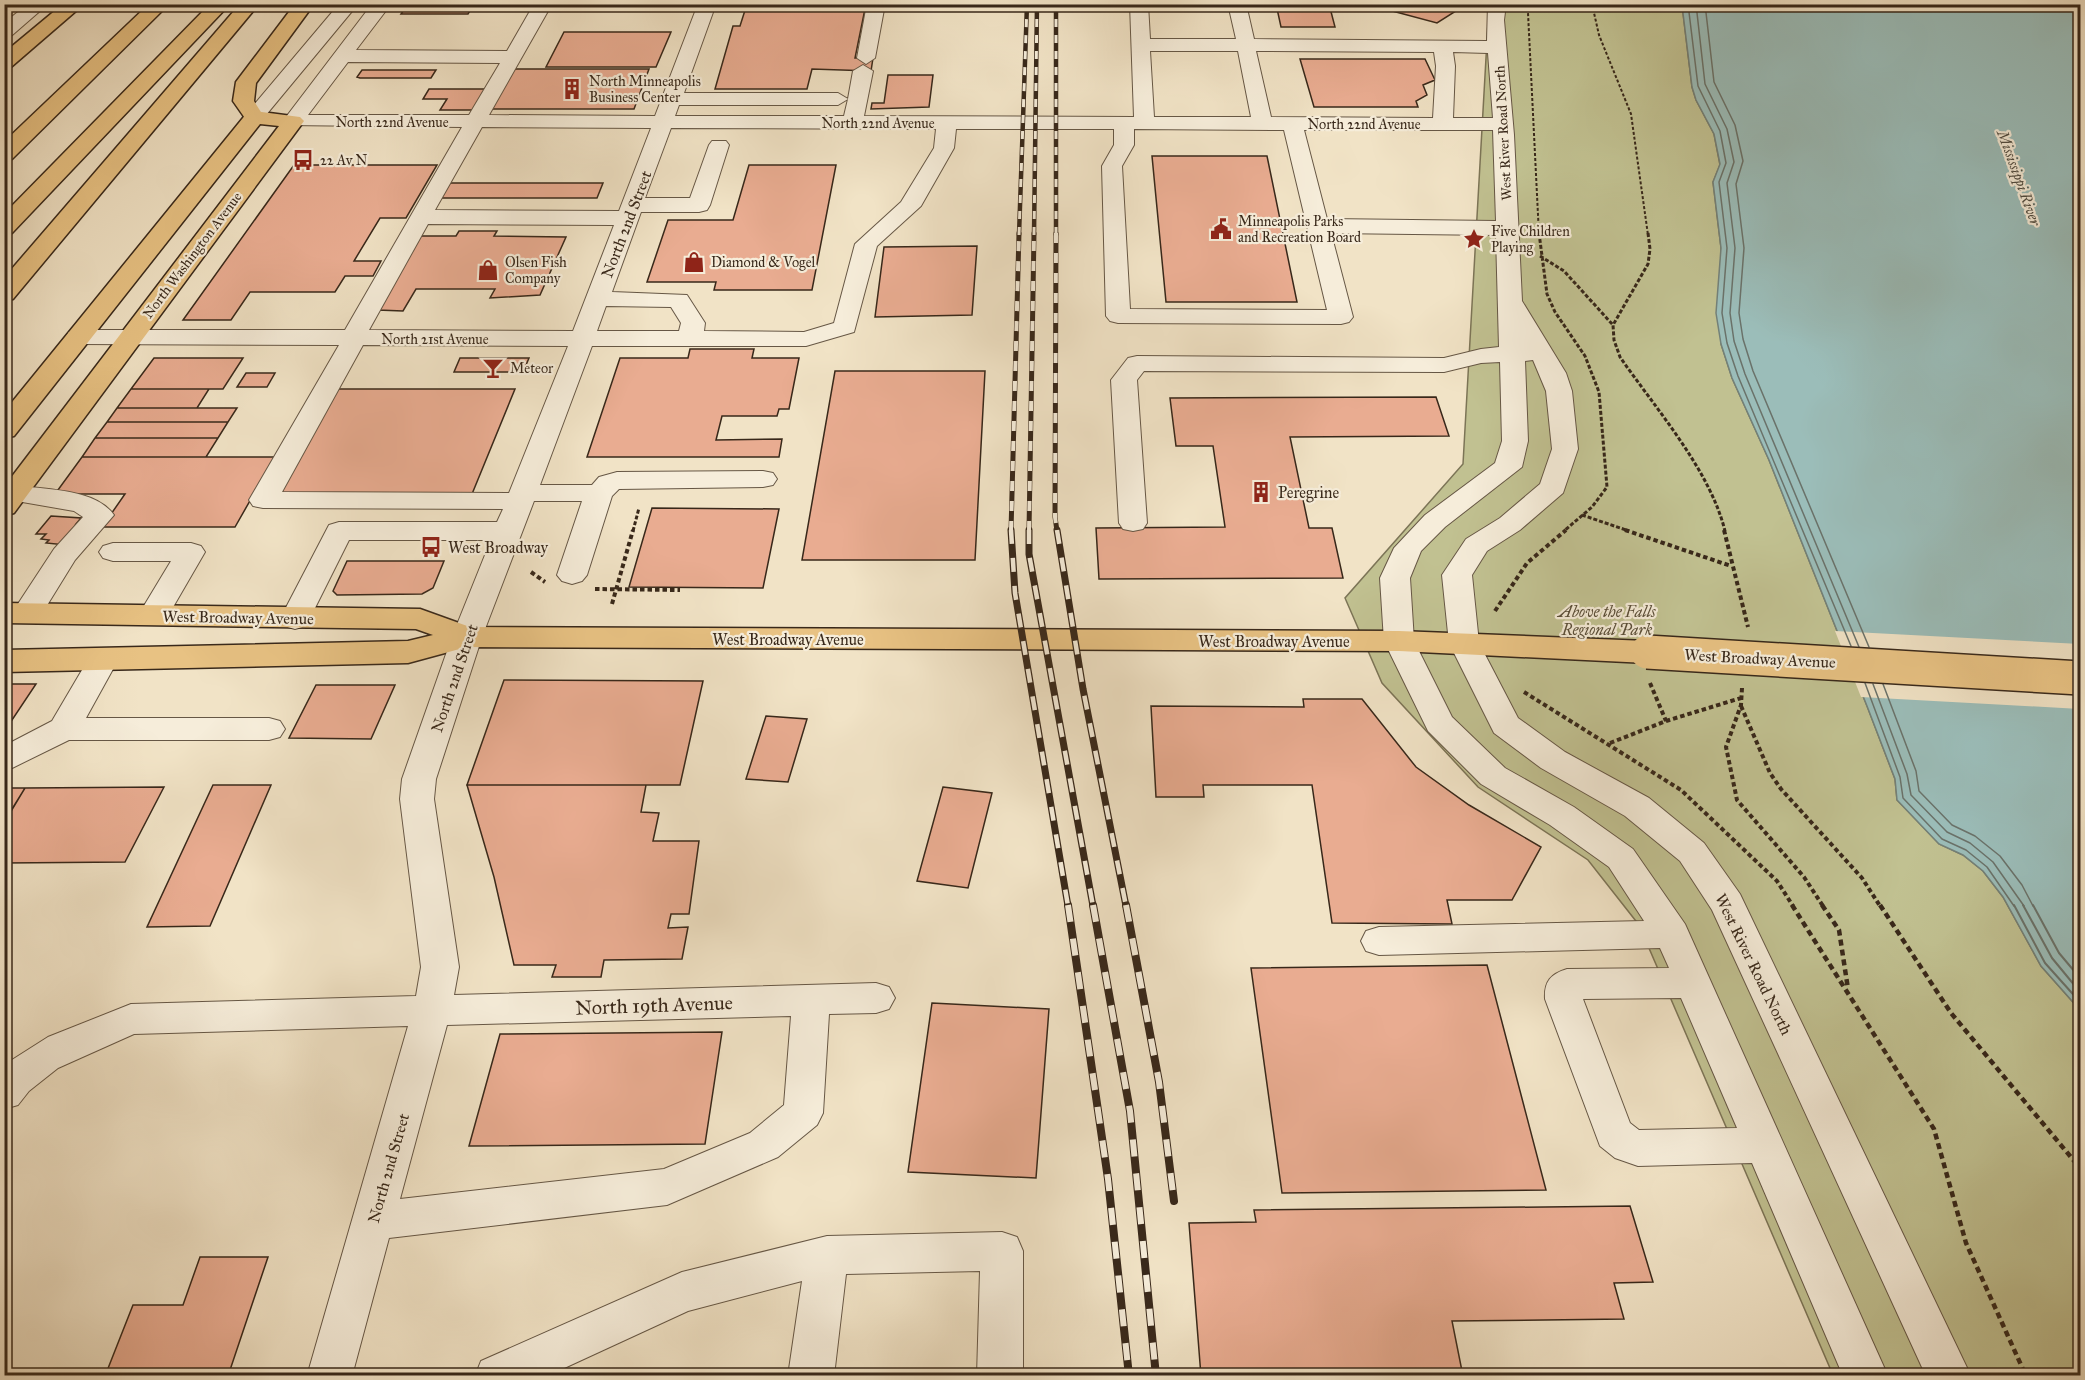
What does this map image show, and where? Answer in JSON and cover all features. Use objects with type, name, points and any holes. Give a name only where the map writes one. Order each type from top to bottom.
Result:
[{"type":"main road","points":[[4,63],[75,4]]},
{"type":"main road","points":[[4,228],[221,4]]},
{"type":"main road","points":[[4,294],[250,4]]},
{"type":"main road","points":[[4,430],[254,117],[244,106],[242,90],[305,4]]},
{"type":"main road","points":[[4,129],[154,10]]},
{"type":"main road","points":[[4,154],[154,10]]},
{"type":"main road","name":"North 22nd Avenue","points":[[254,117],[292,121]]},
{"type":"main road","name":"North Washington Avenue","points":[[10,500],[129,337],[292,121]]},
{"type":"main road","name":"West Broadway Avenue","points":[[16,614],[420,619],[468,637]]},
{"type":"main road","name":"West Broadway Avenue","points":[[4,661],[408,652],[468,637],[1399,641],[1464,643],[1648,667],[2080,678]]},
{"type":"street","points":[[4,33],[39,4]]},
{"type":"street","points":[[254,117],[349,4]]},
{"type":"street","name":"North Washington Avenue","points":[[292,121],[382,4]]},
{"type":"street","points":[[543,4],[263,500],[522,497],[599,493]]},
{"type":"street","name":"North 2nd Street","points":[[329,1376],[432,1010],[440,967],[417,799],[419,779],[468,637],[631,212],[707,4]]},
{"type":"street","points":[[853,123],[876,4]]},
{"type":"street","points":[[1139,4],[1142,65],[1134,123],[1112,166],[1118,316],[1341,317],[1292,123]]},
{"type":"street","points":[[1237,4],[1262,123]]},
{"type":"street","name":"West River Road North","points":[[1497,4],[1515,441],[1508,467],[1435,521],[1408,548],[1395,578],[1399,641],[1439,723],[1494,776],[1562,816],[1621,858],[1672,934],[1866,1376]]},
{"type":"street","points":[[1141,45],[1498,47]]},
{"type":"street","points":[[1442,46],[1446,60],[1442,113],[1444,124]]},
{"type":"street","points":[[344,56],[513,57]]},
{"type":"street","points":[[1142,65],[1163,65]]},
{"type":"street","points":[[1228,65],[1250,65]]},
{"type":"street","points":[[667,111],[838,99]]},
{"type":"street","name":"North 22nd Avenue","points":[[292,121],[476,122],[667,111],[853,123],[1502,124]]},
{"type":"street","name":"North 21st Avenue","points":[[78,337],[806,339],[844,327],[866,244],[910,206],[944,148],[947,123]]},
{"type":"street","points":[[421,218],[631,212],[699,205],[719,145]]},
{"type":"street","points":[[1318,226],[1508,228]]},
{"type":"street","points":[[598,299],[679,300],[693,323],[690,340]]},
{"type":"street","name":"West River Road North","points":[[1509,299],[1542,353],[1559,391],[1565,449],[1553,487],[1510,524],[1476,545],[1456,575],[1464,643],[1505,725],[1553,760],[1637,807],[1692,852],[1721,895],[1949,1376]]},
{"type":"street","points":[[1133,523],[1124,380],[1137,363],[1444,365],[1481,356],[1542,353]]},
{"type":"street","points":[[570,584],[599,493],[609,483],[617,480],[763,479]]},
{"type":"street","points":[[10,500],[82,504],[100,515],[16,614]]},
{"type":"street","points":[[295,619],[339,531],[509,531]]},
{"type":"street","points":[[113,552],[191,552],[154,614]]},
{"type":"street","points":[[64,729],[103,660]]},
{"type":"street","points":[[4,761],[64,729],[269,729]]},
{"type":"street","points":[[1379,941],[1672,934]]},
{"type":"street","points":[[1693,983],[1567,984],[1563,988],[1564,999],[1614,1134],[1629,1146],[1638,1148],[1764,1145]]},
{"type":"street","name":"North 19th Avenue","points":[[4,1093],[12,1080],[59,1049],[131,1019],[876,998]]},
{"type":"street","points":[[373,1221],[667,1187],[764,1145],[803,1113],[811,1000]]},
{"type":"street","points":[[497,1376],[682,1292],[827,1255],[1002,1251],[1000,1376]]},
{"type":"street","points":[[811,1376],[827,1255]]},
{"type":"path","points":[[1532,4],[1528,13],[1540,256],[1564,271],[1613,325]]},
{"type":"path","points":[[1592,4],[1599,35],[1631,114],[1650,249],[1648,264],[1613,325],[1614,340],[1620,357],[1706,481],[1715,498],[1748,623],[1747,634]]},
{"type":"path","points":[[612,604],[639,508]]},
{"type":"path","points":[[1582,515],[1732,567]]},
{"type":"path","points":[[531,572],[570,584],[615,590],[680,590]]},
{"type":"path","points":[[1648,667],[1666,721]]},
{"type":"path","points":[[1743,676],[1741,705],[1726,747],[1737,800],[1804,877],[1839,930],[1848,989],[1934,1129],[1966,1243],[2026,1376]]},
{"type":"path","points":[[1610,743],[1666,721],[1741,698]]},
{"type":"path","points":[[1741,705],[1770,773],[1781,789],[1862,878],[1951,1013],[2080,1168]]},
{"type":"green space","name":"Above the Falls Regional Park","points":[[1489,5],[1682,5],[1692,87],[1696,100],[1714,134],[1720,165],[1713,182],[1721,248],[1721,344],[1732,378],[1769,460],[1867,706],[1895,779],[1897,800],[1939,844],[1963,855],[1983,871],[2003,897],[2041,966],[2080,1010],[2080,1375],[1833,1375],[1639,925],[1588,860],[1478,787],[1382,683],[1345,598],[1463,464]]},
{"type":"water","name":"Mississippi River","points":[[1682,5],[2080,5],[2080,1010],[2041,966],[2003,897],[1983,871],[1963,855],[1939,844],[1897,800],[1895,779],[1867,706],[1769,460],[1732,378],[1721,344],[1716,313],[1721,248],[1713,182],[1720,164],[1714,134],[1696,100],[1692,87]]},
{"type":"pier","points":[[1835,631],[2080,644],[2080,709],[1861,697]]},
{"type":"building","points":[[408,4],[474,4],[468,14],[401,14]]},
{"type":"building","points":[[747,4],[866,4],[855,58],[873,58],[871,71],[812,69],[807,89],[715,89],[733,26],[740,26]]},
{"type":"building","points":[[1276,4],[1329,4],[1335,27],[1281,27]]},
{"type":"building","points":[[1366,4],[1467,4],[1437,23]]},
{"type":"building","points":[[564,32],[671,32],[656,67],[546,67]]},
{"type":"building","points":[[1300,59],[1425,59],[1435,80],[1423,85],[1427,95],[1416,101],[1418,107],[1314,107]]},
{"type":"building","name":"North Minneapolis Business Center","points":[[513,69],[649,69],[634,109],[491,109]]},
{"type":"building","points":[[362,70],[436,70],[431,78],[357,77]]},
{"type":"building","points":[[888,75],[933,75],[929,107],[871,109],[872,103],[884,103]]},
{"type":"building","points":[[429,89],[487,89],[475,110],[440,110],[447,99],[423,99]]},
{"type":"building","name":"Minneapolis Parks and Recreation Board","points":[[1152,156],[1267,156],[1297,302],[1166,302]]},
{"type":"building","points":[[294,165],[437,165],[406,218],[380,218],[354,261],[381,261],[373,276],[345,276],[335,292],[250,292],[231,320],[183,320]]},
{"type":"building","points":[[749,165],[836,165],[812,290],[714,290],[716,282],[647,282],[668,220],[733,220]]},
{"type":"building","points":[[450,183],[603,183],[597,198],[441,198]]},
{"type":"building","points":[[459,231],[497,231],[494,236],[566,237],[540,295],[490,298],[495,289],[416,289],[403,311],[378,310],[420,236],[456,236]]},
{"type":"building","points":[[977,246],[972,315],[875,317],[884,247]]},
{"type":"building","points":[[690,349],[754,349],[752,358],[799,358],[789,409],[779,409],[777,416],[722,416],[716,440],[782,439],[779,457],[587,457],[620,358],[688,358]]},
{"type":"building","points":[[154,358],[243,358],[223,389],[131,389]]},
{"type":"building","points":[[460,358],[529,358],[523,372],[454,372]]},
{"type":"building","points":[[835,371],[985,371],[975,560],[802,560]]},
{"type":"building","points":[[246,373],[275,373],[267,387],[237,387]]},
{"type":"building","points":[[131,389],[209,389],[197,408],[117,408]]},
{"type":"building","points":[[336,389],[515,389],[472,494],[278,494]]},
{"type":"building","name":"Peregrine","points":[[1436,397],[1449,436],[1290,437],[1309,528],[1332,528],[1343,578],[1099,579],[1096,528],[1225,527],[1213,446],[1176,446],[1170,398]]},
{"type":"building","points":[[117,408],[237,408],[228,422],[107,422]]},
{"type":"building","points":[[107,422],[228,422],[218,438],[95,438]]},
{"type":"building","points":[[95,438],[218,438],[206,457],[82,457]]},
{"type":"building","points":[[82,457],[275,457],[235,527],[102,527],[125,494],[55,494]]},
{"type":"building","points":[[652,508],[779,509],[763,588],[629,587]]},
{"type":"building","points":[[51,516],[81,518],[76,524],[84,524],[66,545],[46,543],[49,540],[41,539],[46,534],[36,534]]},
{"type":"building","points":[[347,561],[444,561],[433,588],[422,594],[337,595],[333,591]]},
{"type":"building","points":[[504,680],[703,681],[680,785],[467,785]]},
{"type":"building","points":[[4,684],[36,684],[4,732]]},
{"type":"building","points":[[316,685],[395,685],[371,739],[289,738]]},
{"type":"building","points":[[1303,699],[1362,699],[1416,767],[1469,805],[1541,847],[1512,900],[1447,900],[1452,924],[1332,923],[1312,785],[1203,785],[1204,797],[1156,797],[1151,706],[1304,707]]},
{"type":"building","points":[[766,716],[807,719],[788,782],[746,779]]},
{"type":"building","points":[[213,785],[271,785],[210,926],[147,927]]},
{"type":"building","points":[[467,785],[646,785],[641,812],[659,813],[653,841],[699,841],[689,914],[671,914],[668,928],[688,927],[682,959],[604,960],[601,977],[552,977],[556,965],[514,965],[494,877]]},
{"type":"building","points":[[164,787],[125,862],[4,863],[4,822],[25,788]]},
{"type":"building","points":[[943,787],[992,793],[968,888],[917,881]]},
{"type":"building","points":[[4,788],[25,788],[10,813],[4,813]]},
{"type":"building","points":[[1487,965],[1546,1190],[1282,1193],[1251,968]]},
{"type":"building","points":[[932,1003],[1049,1009],[1036,1178],[908,1172]]},
{"type":"building","points":[[722,1032],[705,1144],[469,1146],[500,1034]]},
{"type":"building","points":[[1630,1206],[1653,1282],[1614,1283],[1624,1319],[1452,1321],[1463,1376],[1201,1376],[1189,1223],[1256,1222],[1254,1210]]},
{"type":"building","points":[[200,1257],[268,1257],[228,1376],[105,1376],[133,1305],[183,1305]]},
{"type":"railway","points":[[1019,235],[1027,4]]},
{"type":"railway","points":[[1034,235],[1037,4]]},
{"type":"railway","points":[[1056,4],[1056,233]]},
{"type":"railway","points":[[1011,530],[1019,233]]},
{"type":"railway","points":[[1029,531],[1034,233]]},
{"type":"railway","points":[[1056,233],[1055,517],[1057,531]]},
{"type":"railway","points":[[1011,530],[1015,593],[1068,906]]},
{"type":"railway","points":[[1057,530],[1083,689],[1126,906]]},
{"type":"railway","points":[[1029,531],[1029,554],[1093,906]]},
{"type":"railway","points":[[1068,905],[1108,1179],[1129,1376]]},
{"type":"railway","points":[[1093,905],[1130,1111],[1156,1376]]},
{"type":"railway","points":[[1126,905],[1159,1082],[1174,1201]]},
{"type":"place","name":"North Minneapolis Business Center","points":[[572,89]]},
{"type":"place","name":"22 Av N","points":[[303,160]]},
{"type":"place","name":"Minneapolis Parks and Recreation Board","points":[[1221,229]]},
{"type":"place","name":"Five Children Playing","points":[[1474,239]]},
{"type":"place","name":"Diamond & Vogel","points":[[694,262]]},
{"type":"place","name":"Olsen Fish Company","points":[[488,270]]},
{"type":"place","name":"Meteor","points":[[493,368]]},
{"type":"place","name":"Peregrine","points":[[1261,492]]},
{"type":"place","name":"West Broadway","points":[[431,547]]}]
